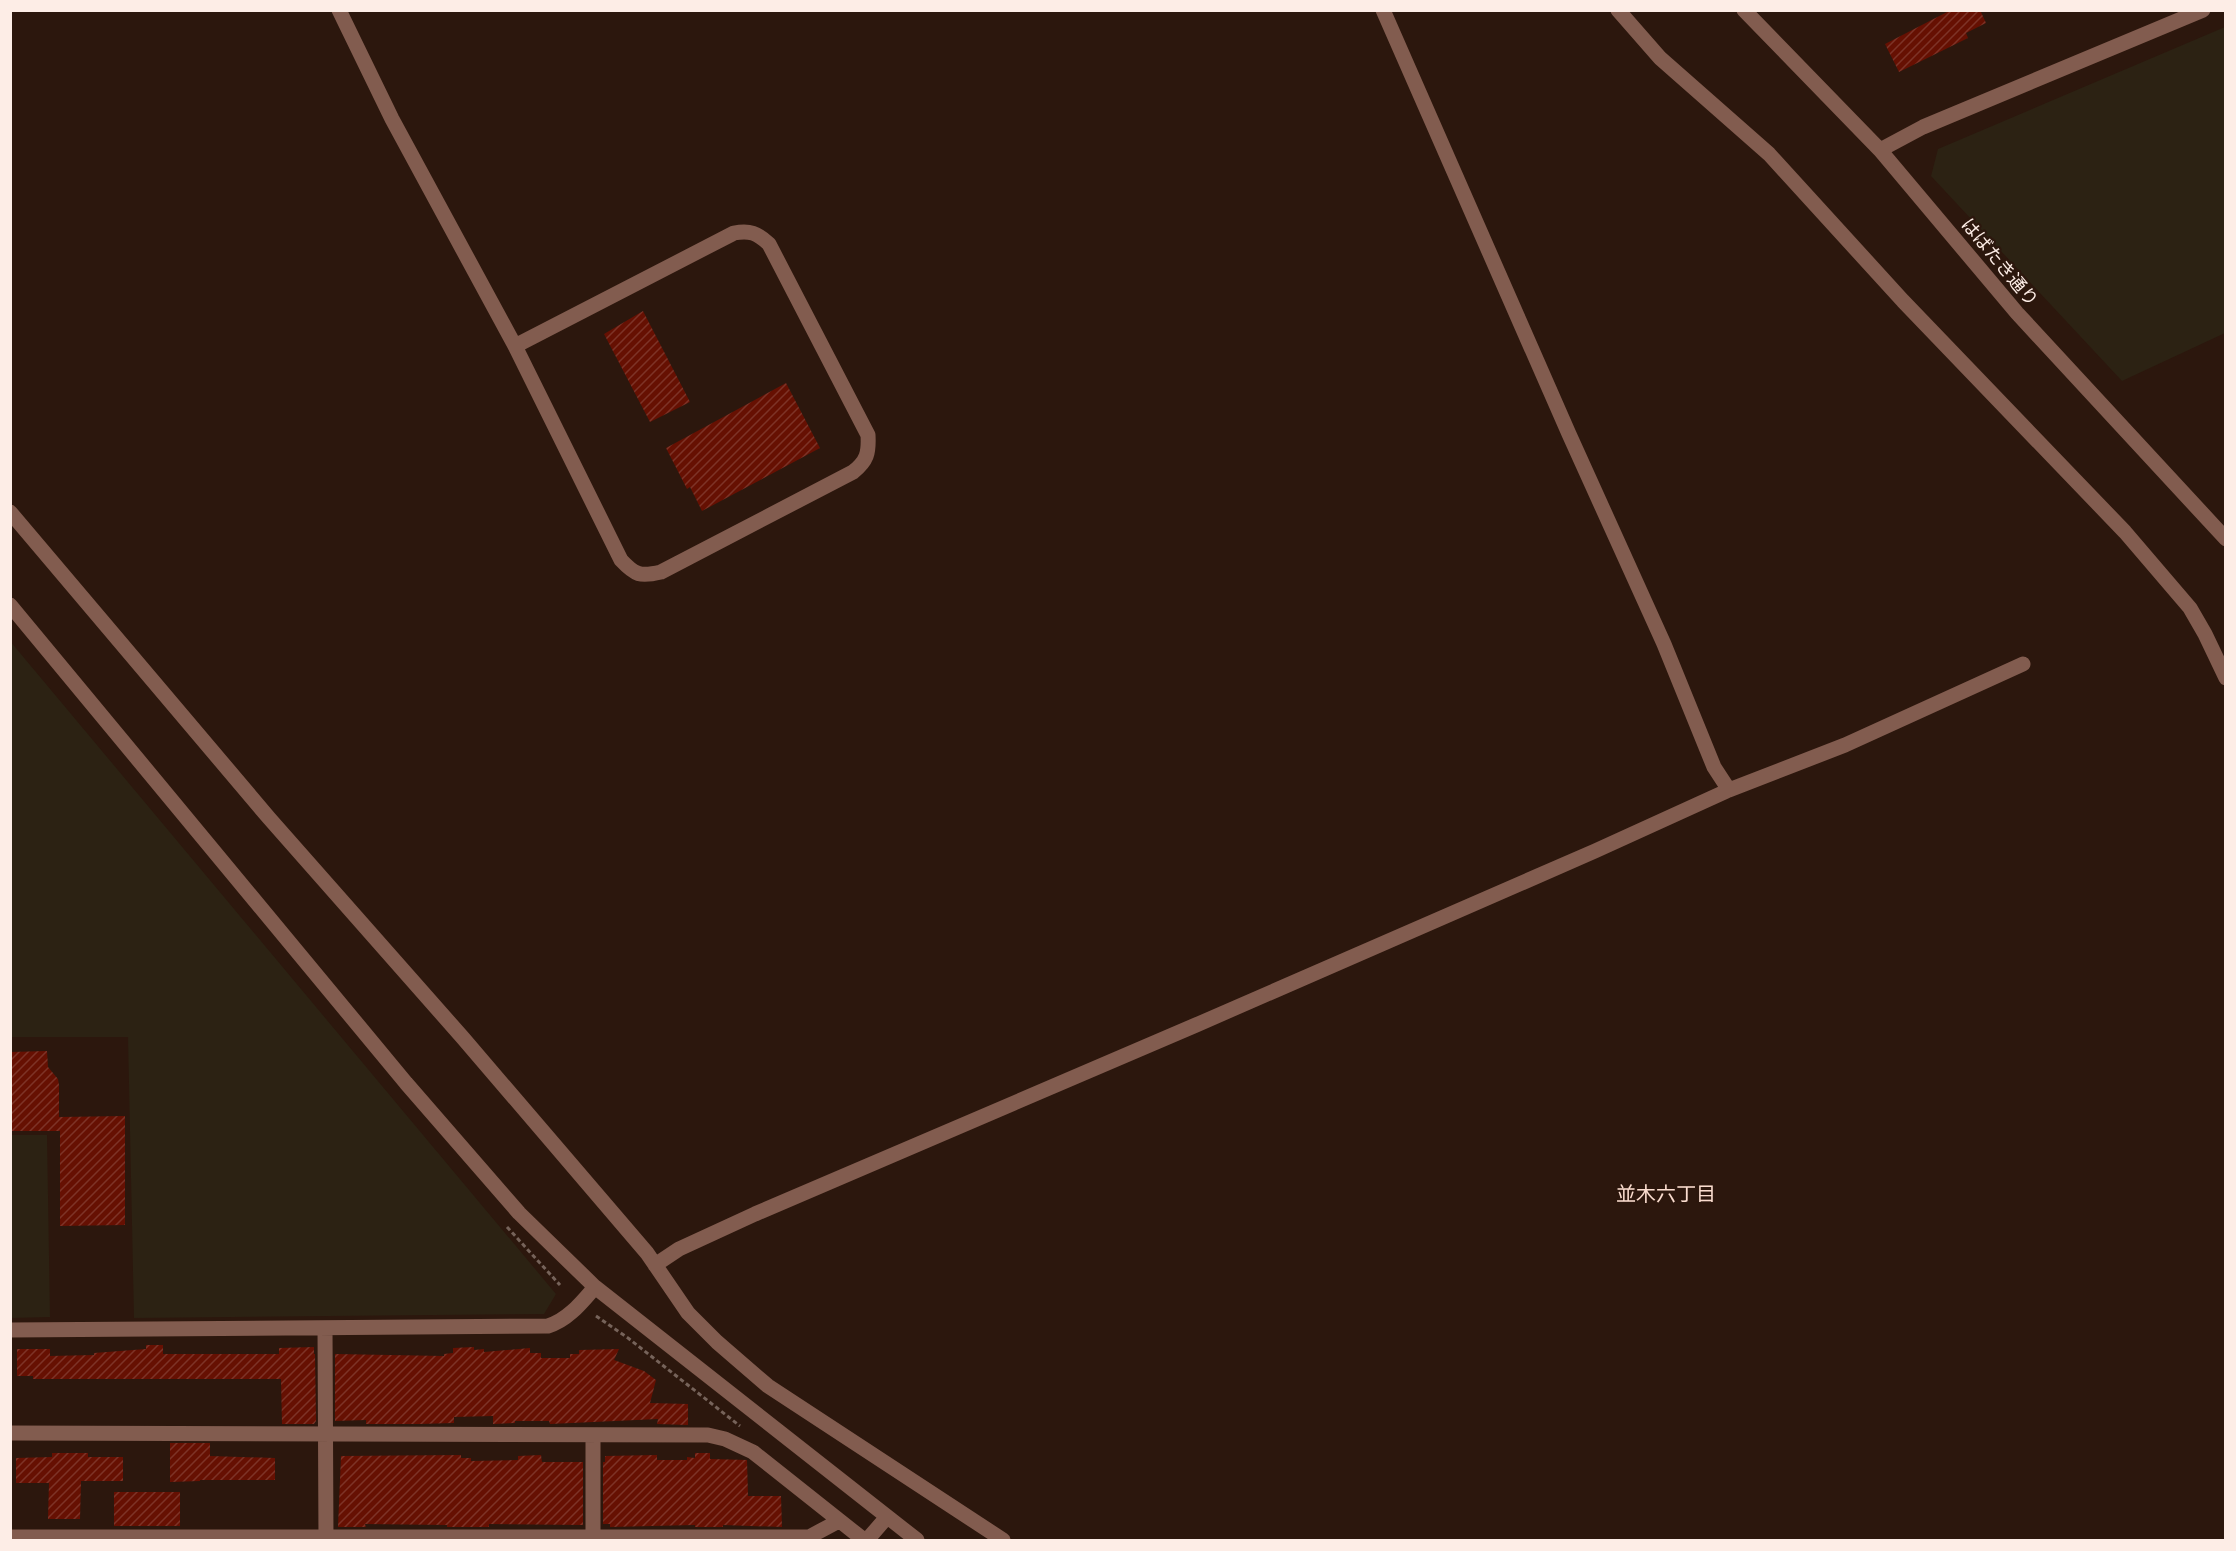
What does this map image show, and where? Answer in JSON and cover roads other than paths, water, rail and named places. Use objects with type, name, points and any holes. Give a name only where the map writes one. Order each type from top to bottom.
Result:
[{"type":"street","points":[[339,10],[392,118],[515,346],[621,560],[632,571],[645,576],[661,572],[853,472],[864,464],[869,450],[868,435],[769,244],[758,234],[747,230],[734,232],[515,346]]},
{"type":"street","points":[[1383,10],[1664,644],[1714,767],[1729,790]]},
{"type":"street","points":[[1618,10],[1660,58],[1769,154],[1903,301],[2125,532],[2190,608],[2226,678]]},
{"type":"street","name":"はばたき通り","points":[[1744,10],[1880,150],[2018,313],[2226,539]]},
{"type":"street","points":[[1880,150],[1923,127],[2203,10]]},
{"type":"street","points":[[10,512],[246,792],[463,1038],[655,1265],[688,1313],[717,1342],[768,1386],[1003,1540]]},
{"type":"street","points":[[10,605],[478,1167],[519,1213],[595,1287],[917,1540]]},
{"type":"street","points":[[655,1265],[679,1248],[754,1214],[1196,1025],[1584,856],[1729,790],[1855,740],[2023,664]]},
{"type":"street","points":[[10,1330],[548,1326],[558,1323],[568,1315],[595,1287]]},
{"type":"street","points":[[325,1328],[326,1539]]},
{"type":"street","points":[[10,1433],[687,1434],[725,1439],[753,1452],[865,1540],[887,1517]]},
{"type":"street","points":[[593,1435],[593,1539]]},
{"type":"street","points":[[10,1537],[593,1539],[809,1537],[839,1521]]},
{"type":"district","name":"並木六丁目","points":[[1666,1193]]}]
